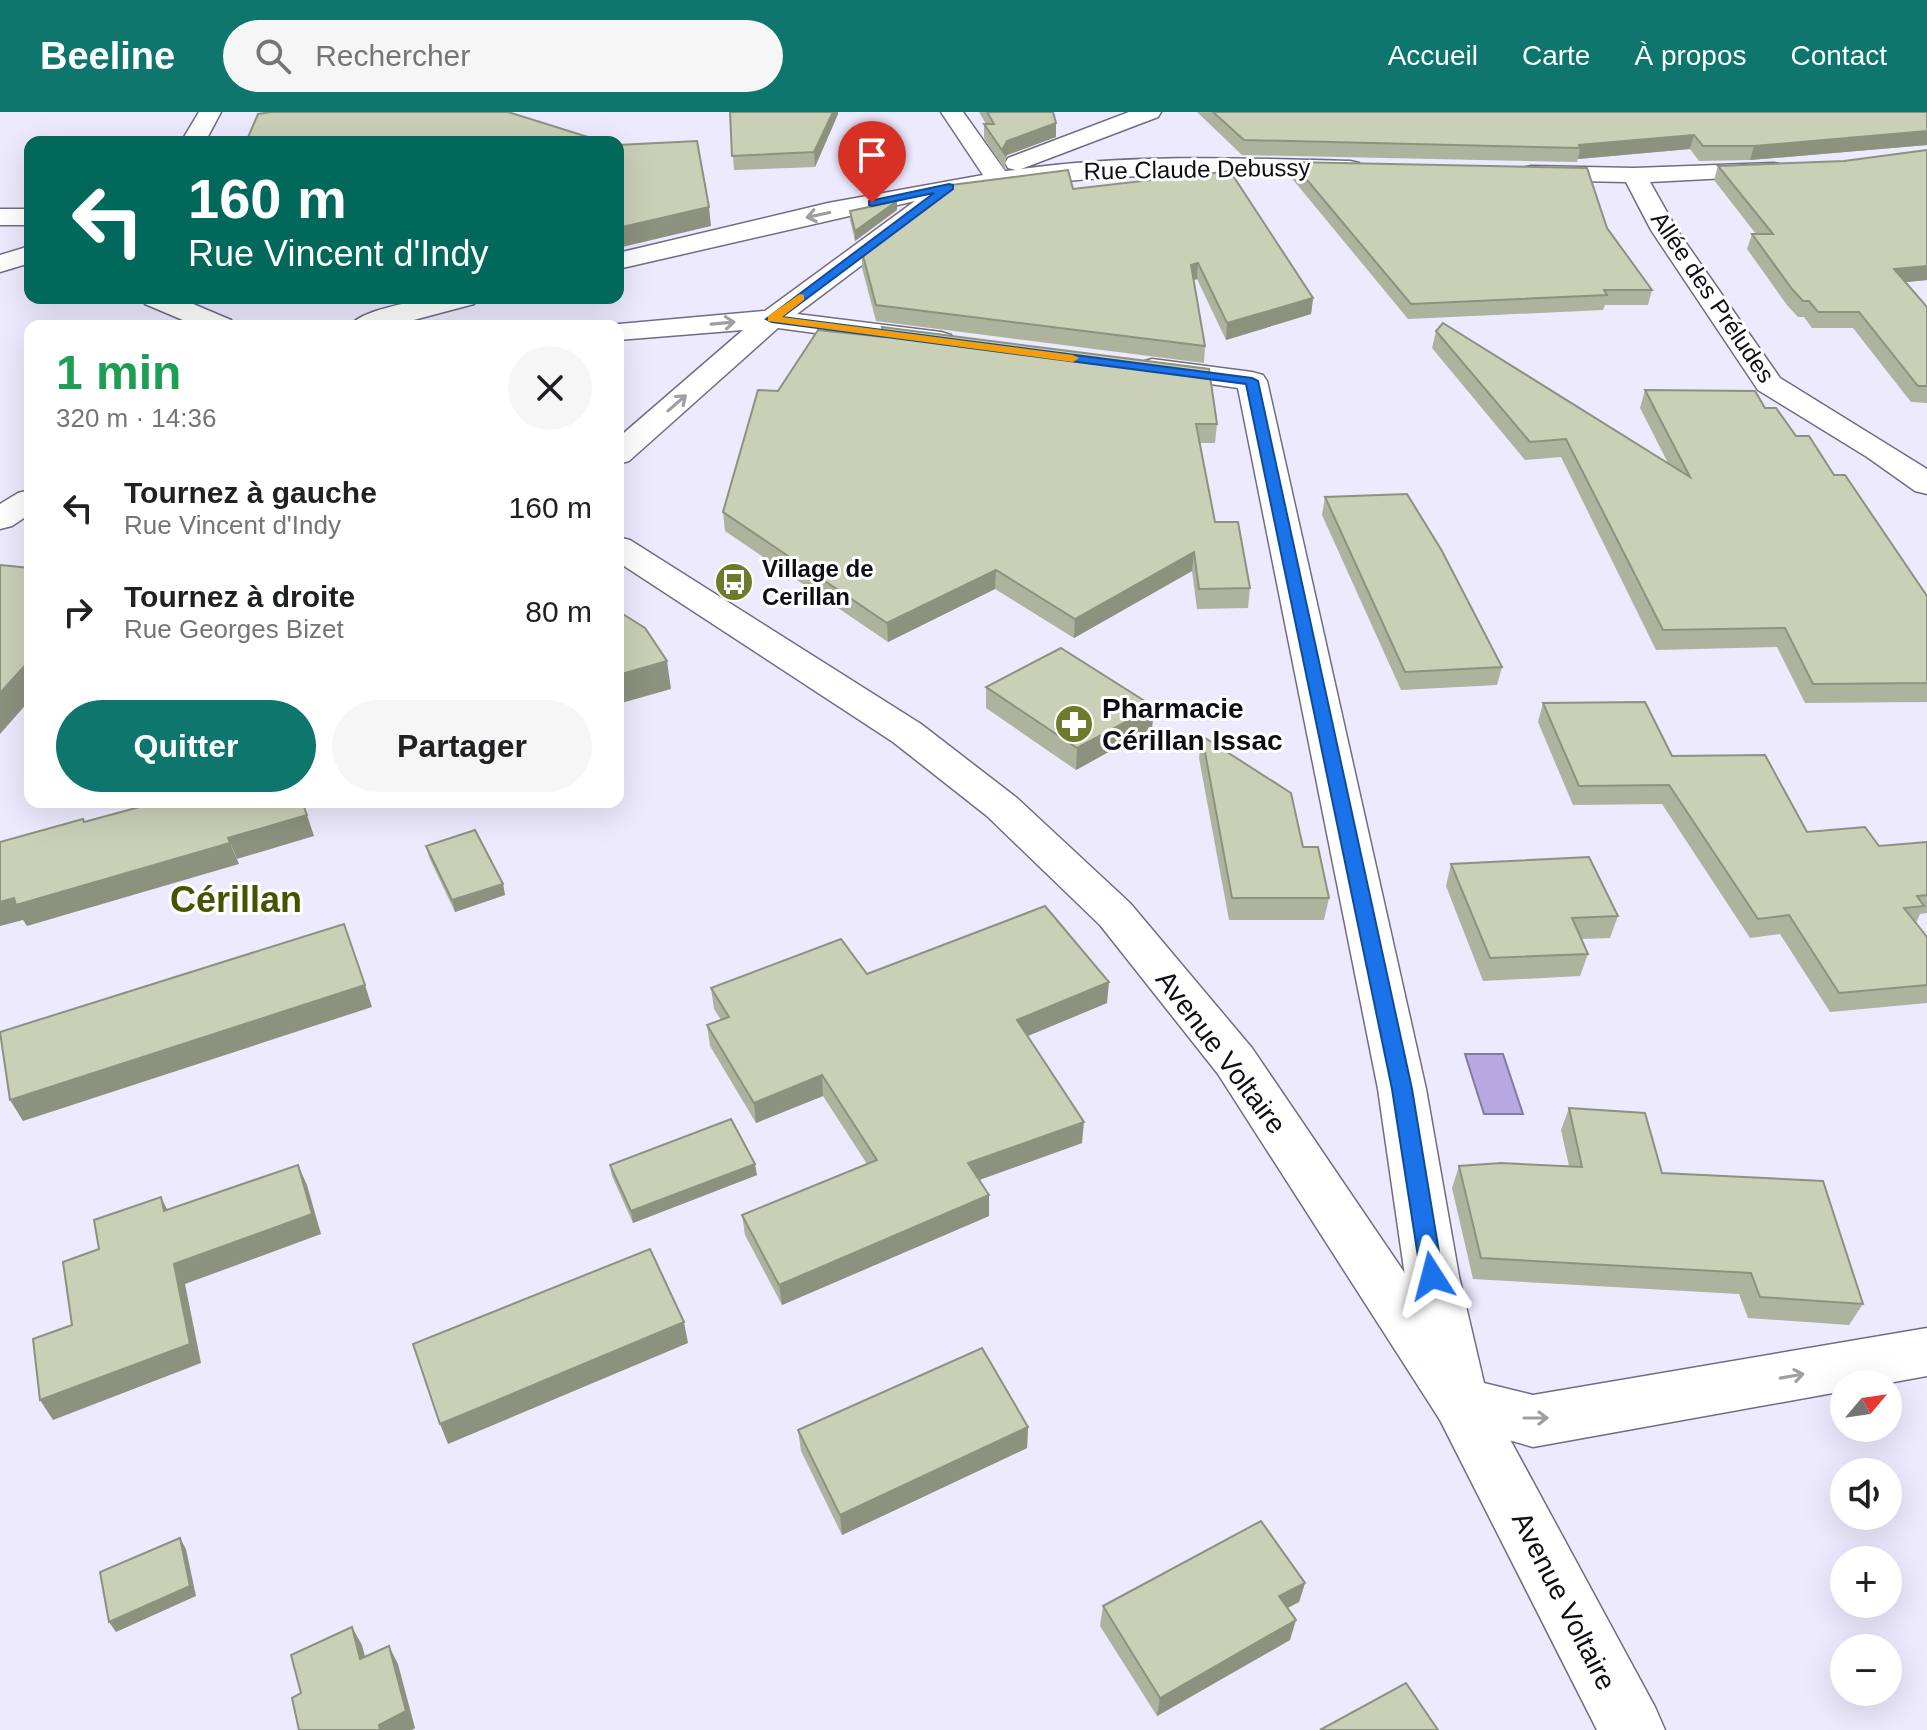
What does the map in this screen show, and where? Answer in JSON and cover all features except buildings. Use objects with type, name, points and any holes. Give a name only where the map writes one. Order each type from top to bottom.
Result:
[{"type":"street","points":[[196,136],[210,112]]},
{"type":"street","points":[[952,112],[993,172]]},
{"type":"street","points":[[624,449],[772,319],[949,187],[1162,116]]},
{"type":"street","points":[[1188,142],[1217,164]]},
{"type":"street","name":"Rue Claude Debussy","points":[[624,260],[949,187],[1043,173],[1217,164],[1372,168]]},
{"type":"street","points":[[1510,172],[1634,175],[1797,169]]},
{"type":"street","name":"Allée des Préludes","points":[[1634,175],[1664,230],[1769,384],[1927,484]]},
{"type":"street","points":[[0,217],[24,217]]},
{"type":"street","points":[[0,264],[24,256]]},
{"type":"street","points":[[169,304],[207,320]]},
{"type":"street","points":[[380,320],[439,304]]},
{"type":"street","points":[[624,331],[772,319],[973,345]]},
{"type":"street","points":[[1113,363],[1252,381],[1402,1089],[1432,1276],[1460,1402],[1533,1421],[1927,1352]]},
{"type":"street","points":[[0,519],[24,504]]},
{"type":"street","name":"Avenue Voltaire","points":[[624,551],[907,733],[1002,807],[1115,914],[1235,1061],[1460,1402],[1632,1730]]},
{"type":"shaded area","points":[[1465,1054],[1503,1054],[1523,1114],[1484,1114]]},
{"type":"slow traffic","points":[[800,298],[772,319],[1073,358]]},
{"type":"place","name":"Village de Cerillan","points":[[734,582]]},
{"type":"place","name":"Pharmacie Cérillan Issac","points":[[1074,724]]},
{"type":"district","name":"Cérillan","points":[[236,899]]},
{"type":"route","points":[[872,203],[949,187],[772,319],[1252,381],[1402,1089],[1432,1276]]}]
